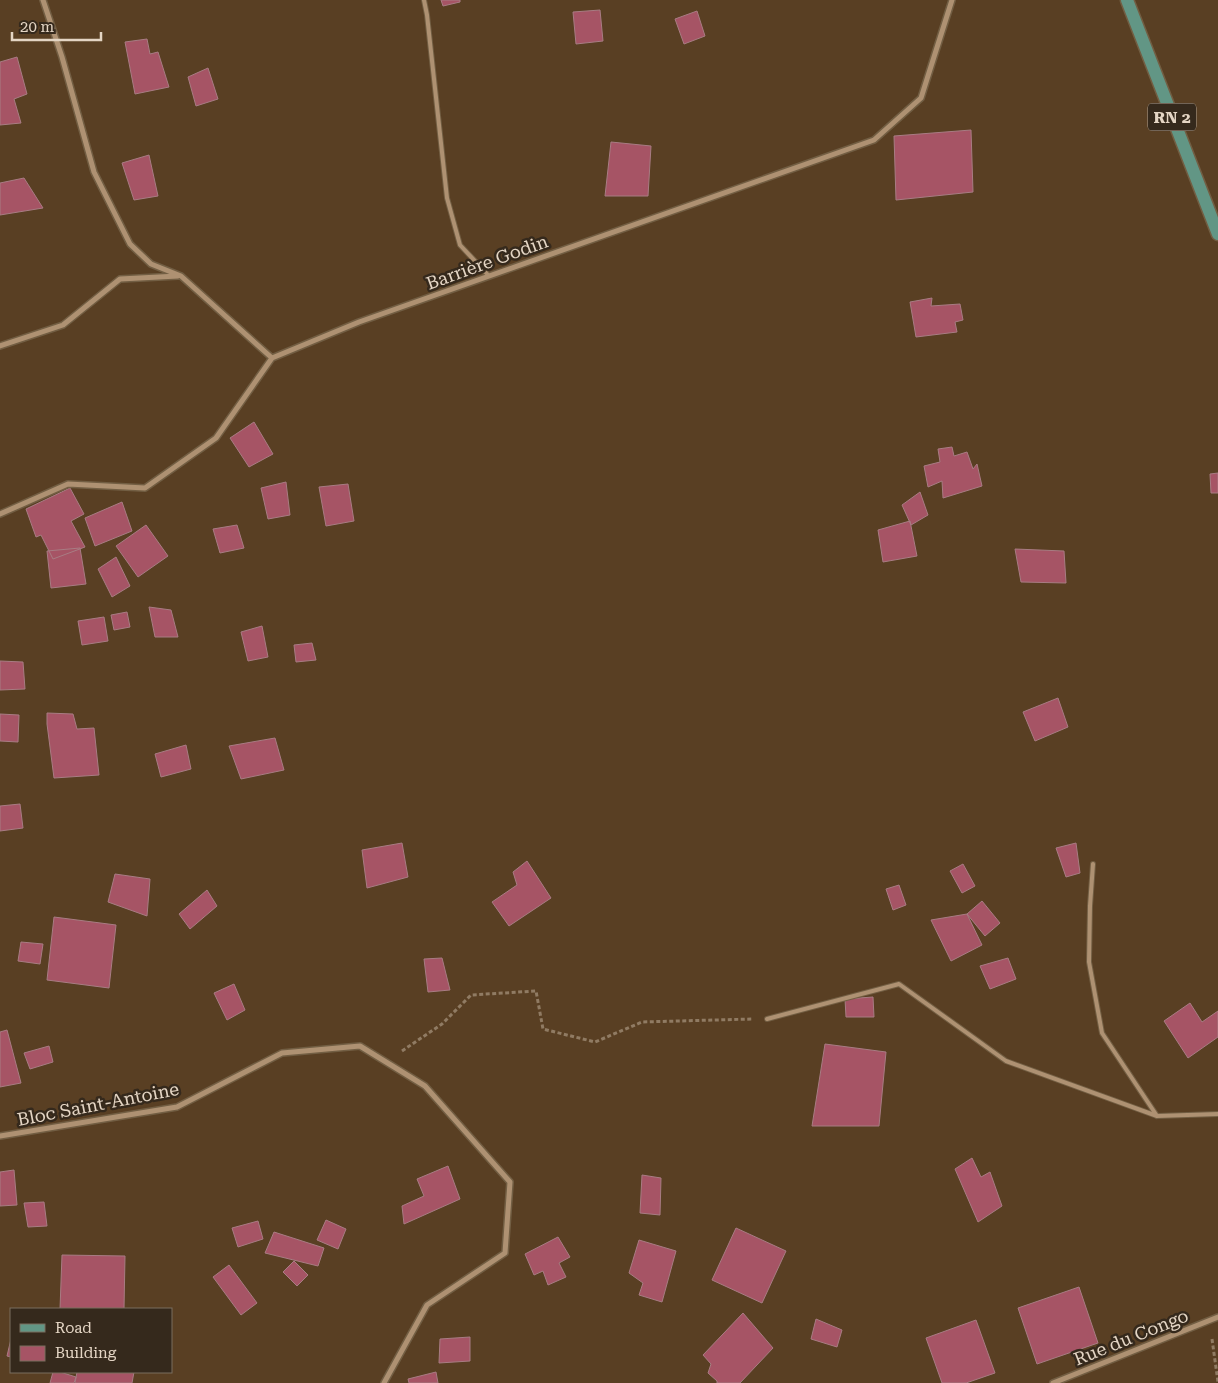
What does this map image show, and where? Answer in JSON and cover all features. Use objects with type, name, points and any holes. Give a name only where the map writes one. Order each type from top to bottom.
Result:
[{"type":"main road","name":"RN 2","points":[[1127,0],[1218,234]]},
{"type":"street","points":[[0,514],[68,484],[145,488],[216,438],[272,358],[181,276],[151,264],[130,244],[94,172],[62,57],[43,0]]},
{"type":"street","name":"Barrière Godin","points":[[272,358],[359,322],[874,140],[922,98],[952,0]]},
{"type":"street","points":[[0,346],[63,325],[120,279],[181,276]]},
{"type":"street","name":"Bloc Saint-Antoine","points":[[0,1136],[177,1106],[282,1053],[360,1046],[425,1086],[510,1182],[505,1253],[427,1305],[384,1383]]},
{"type":"street","name":"Rue du Congo","points":[[1053,1383],[1218,1317]]},
{"type":"lane","points":[[424,0],[447,198],[460,245],[489,276]]},
{"type":"lane","points":[[1093,864],[1090,906],[1090,962],[1102,1034],[1157,1116]]},
{"type":"lane","points":[[767,1019],[899,984],[1006,1061],[1157,1116],[1218,1114]]},
{"type":"path","points":[[385,1062],[442,1024],[471,995],[536,991],[543,1029],[595,1042],[642,1022],[767,1019]]},
{"type":"path","points":[[1209,1321],[1218,1382]]},
{"type":"building","points":[[441,0],[460,0],[460,2],[443,6]]},
{"type":"building","points":[[600,10],[603,41],[576,44],[573,12]]},
{"type":"building","points":[[697,11],[705,36],[684,44],[675,19]]},
{"type":"building","points":[[147,39],[150,54],[158,52],[169,87],[135,94],[125,42]]},
{"type":"building","points":[[17,57],[27,94],[14,99],[21,123],[0,125],[0,62]]},
{"type":"building","points":[[208,68],[218,99],[196,106],[188,77]]},
{"type":"building","points":[[971,130],[973,192],[896,200],[894,136]]},
{"type":"building","points":[[611,142],[651,146],[648,196],[605,196]]},
{"type":"building","points":[[149,155],[158,196],[134,200],[122,163]]},
{"type":"building","points":[[24,178],[43,208],[0,215],[0,183]]},
{"type":"building","points":[[932,298],[931,306],[960,304],[963,320],[955,322],[957,332],[916,337],[910,302]]},
{"type":"building","points":[[254,422],[273,454],[249,467],[230,438]]},
{"type":"building","points":[[952,447],[954,456],[967,452],[973,469],[977,464],[982,486],[943,498],[942,481],[928,487],[924,466],[940,462],[938,449]]},
{"type":"building","points":[[1218,473],[1218,493],[1211,493],[1210,474]]},
{"type":"building","points":[[286,482],[290,515],[268,519],[261,488]]},
{"type":"building","points":[[348,484],[354,521],[326,526],[319,487]]},
{"type":"building","points":[[70,488],[84,514],[71,521],[85,547],[53,559],[41,535],[36,537],[26,509]]},
{"type":"building","points":[[920,492],[928,515],[911,525],[902,505]]},
{"type":"building","points":[[122,502],[132,531],[95,546],[85,518]]},
{"type":"building","points":[[910,521],[917,556],[883,562],[878,530]]},
{"type":"building","points":[[146,525],[168,556],[138,577],[116,546]]},
{"type":"building","points":[[237,525],[244,548],[220,553],[213,529]]},
{"type":"building","points":[[80,548],[86,584],[51,588],[47,551]]},
{"type":"building","points":[[1015,549],[1064,551],[1066,583],[1021,582]]},
{"type":"building","points":[[116,557],[130,586],[112,597],[98,569]]},
{"type":"building","points":[[149,607],[171,610],[178,637],[155,637]]},
{"type":"building","points":[[127,612],[130,627],[114,630],[111,615]]},
{"type":"building","points":[[104,617],[108,641],[82,645],[78,621]]},
{"type":"building","points":[[262,626],[268,657],[248,661],[241,632]]},
{"type":"building","points":[[312,643],[316,660],[296,662],[294,645]]},
{"type":"building","points":[[0,661],[23,662],[25,689],[0,690]]},
{"type":"building","points":[[1058,698],[1068,727],[1035,741],[1023,712]]},
{"type":"building","points":[[47,713],[73,714],[77,729],[94,728],[99,775],[54,778]]},
{"type":"building","points":[[0,714],[19,715],[18,742],[0,741]]},
{"type":"building","points":[[275,738],[284,770],[241,779],[229,746]]},
{"type":"building","points":[[186,745],[191,769],[161,777],[155,754]]},
{"type":"building","points":[[20,804],[23,828],[0,831],[0,806]]},
{"type":"building","points":[[402,843],[408,877],[367,888],[362,850]]},
{"type":"building","points":[[1076,843],[1080,873],[1066,877],[1056,848]]},
{"type":"building","points":[[527,861],[551,898],[509,926],[492,902],[517,885],[513,872]]},
{"type":"building","points":[[963,864],[975,886],[962,893],[950,871]]},
{"type":"building","points":[[115,874],[150,879],[147,916],[108,902]]},
{"type":"building","points":[[899,885],[906,905],[893,910],[886,889]]},
{"type":"building","points":[[207,890],[217,906],[190,929],[179,914]]},
{"type":"building","points":[[982,901],[1000,923],[985,936],[967,914]]},
{"type":"building","points":[[967,914],[982,945],[951,961],[931,920]]},
{"type":"building","points":[[54,917],[116,925],[109,988],[47,980]]},
{"type":"building","points":[[21,942],[43,944],[40,964],[18,961]]},
{"type":"building","points":[[442,958],[450,990],[428,992],[424,959]]},
{"type":"building","points":[[1008,958],[1016,979],[990,989],[980,966]]},
{"type":"building","points":[[234,984],[245,1010],[227,1020],[214,993]]},
{"type":"building","points":[[873,997],[874,1017],[846,1017],[845,999]]},
{"type":"building","points":[[1190,1003],[1202,1022],[1218,1011],[1218,1037],[1188,1058],[1164,1021]]},
{"type":"building","points":[[7,1030],[21,1083],[0,1087],[0,1032]]},
{"type":"building","points":[[825,1044],[886,1052],[879,1126],[812,1126]]},
{"type":"building","points":[[49,1046],[53,1062],[30,1069],[24,1053]]},
{"type":"building","points":[[972,1158],[981,1177],[990,1172],[1002,1206],[978,1222],[955,1169]]},
{"type":"building","points":[[448,1166],[460,1199],[404,1224],[402,1206],[424,1196],[417,1179]]},
{"type":"building","points":[[14,1170],[17,1205],[0,1206],[0,1172]]},
{"type":"building","points":[[642,1175],[661,1178],[660,1215],[640,1213]]},
{"type":"building","points":[[44,1202],[47,1226],[28,1227],[24,1203]]},
{"type":"building","points":[[326,1220],[346,1229],[338,1249],[317,1240]]},
{"type":"building","points":[[258,1221],[263,1239],[238,1247],[232,1228]]},
{"type":"building","points":[[736,1228],[786,1251],[762,1303],[712,1280]]},
{"type":"building","points":[[274,1232],[324,1248],[318,1266],[265,1253]]},
{"type":"building","points":[[558,1237],[570,1257],[559,1263],[566,1277],[548,1285],[543,1271],[534,1275],[525,1254]]},
{"type":"building","points":[[639,1240],[676,1251],[662,1302],[639,1295],[643,1283],[629,1273]]},
{"type":"building","points":[[62,1255],[125,1256],[124,1308],[60,1308]]},
{"type":"building","points":[[294,1261],[308,1275],[297,1286],[283,1272]]},
{"type":"building","points":[[229,1265],[257,1303],[241,1315],[213,1277]]},
{"type":"building","points":[[1079,1287],[1098,1343],[1037,1364],[1018,1308]]},
{"type":"building","points":[[743,1313],[773,1348],[740,1383],[717,1383],[708,1373],[711,1364],[703,1355]]},
{"type":"building","points":[[816,1319],[842,1330],[837,1347],[811,1339]]},
{"type":"building","points":[[976,1320],[995,1373],[966,1383],[942,1383],[926,1338]]},
{"type":"building","points":[[470,1337],[470,1361],[439,1363],[440,1339]]},
{"type":"building","points":[[10,1343],[10,1357],[7,1356]]},
{"type":"building","points":[[436,1372],[438,1383],[409,1383],[408,1379]]},
{"type":"building","points":[[53,1373],[63,1373],[76,1377],[74,1383],[50,1383]]},
{"type":"building","points":[[77,1373],[134,1373],[132,1383],[75,1383]]}]
